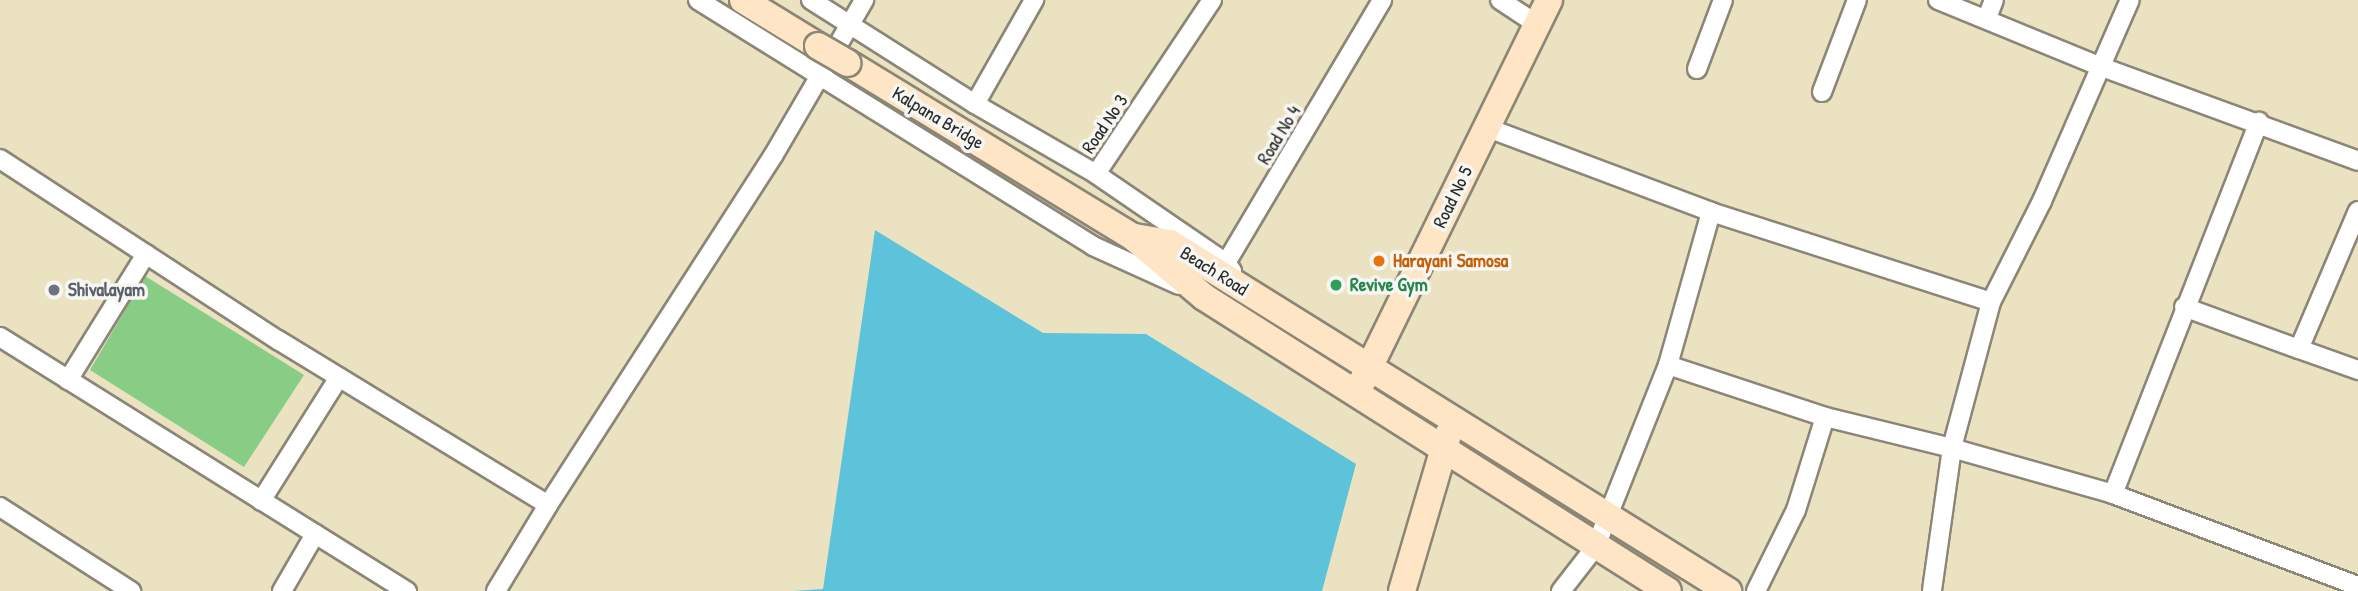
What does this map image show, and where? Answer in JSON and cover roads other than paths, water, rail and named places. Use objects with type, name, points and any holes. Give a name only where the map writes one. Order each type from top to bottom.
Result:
[{"type":"main road","name":"Kalpana Bridge","points":[[743,0],[1133,237]]},
{"type":"main road","name":"Road No 5","points":[[1355,394],[1549,0]]},
{"type":"main road","name":"Beach Road","points":[[1133,237],[1170,243],[1728,591]]},
{"type":"main road","name":"Beach Road","points":[[1133,237],[1204,297],[1668,591]]},
{"type":"main road","points":[[1402,591],[1452,420]]},
{"type":"street","points":[[698,0],[1093,246],[1204,297]]},
{"type":"street","points":[[811,0],[975,104],[1096,174]]},
{"type":"street","points":[[496,591],[548,505],[773,156],[864,0]]},
{"type":"street","points":[[975,104],[1034,0]]},
{"type":"street","name":"Road No 3","points":[[1212,0],[1096,174],[1226,262]]},
{"type":"street","name":"Road No 4","points":[[1226,262],[1382,0]]},
{"type":"street","points":[[1500,0],[1538,25]]},
{"type":"street","points":[[1697,69],[1723,0]]},
{"type":"street","points":[[1822,92],[1857,0]]},
{"type":"street","points":[[1938,0],[2098,66],[2259,122],[2358,161]]},
{"type":"street","points":[[1987,18],[1994,0]]},
{"type":"street","points":[[1932,591],[1952,448],[1991,303],[2042,201],[2098,66],[2130,0]]},
{"type":"street","points":[[2113,494],[2184,307],[2259,122]]},
{"type":"street","points":[[1488,128],[1711,212],[1991,303]]},
{"type":"street","points":[[0,159],[339,377],[548,505]]},
{"type":"street","points":[[2299,349],[2358,211]]},
{"type":"street","points":[[1561,591],[1596,546],[1668,365],[1711,212]]},
{"type":"street","points":[[68,380],[146,254]]},
{"type":"street","points":[[1226,262],[1243,289]]},
{"type":"street","points":[[2184,307],[2358,370]]},
{"type":"street","points":[[0,337],[408,591]]},
{"type":"street","points":[[1668,365],[1825,417],[1952,448],[2113,494],[2328,584],[2358,586]]},
{"type":"street","points":[[261,501],[339,377]]},
{"type":"street","points":[[1756,591],[1796,510],[1825,417]]},
{"type":"street","points":[[0,507],[131,591]]},
{"type":"street","points":[[282,591],[316,534]]},
{"type":"water","points":[[875,230],[1043,333],[1146,334],[1356,464],[1322,591],[793,591],[823,589]]},
{"type":"place","name":"Harayani Samosa","points":[[1379,261]]},
{"type":"place","name":"Revive Gym","points":[[1336,285]]},
{"type":"place","name":"Shivalayam","points":[[54,290]]}]
